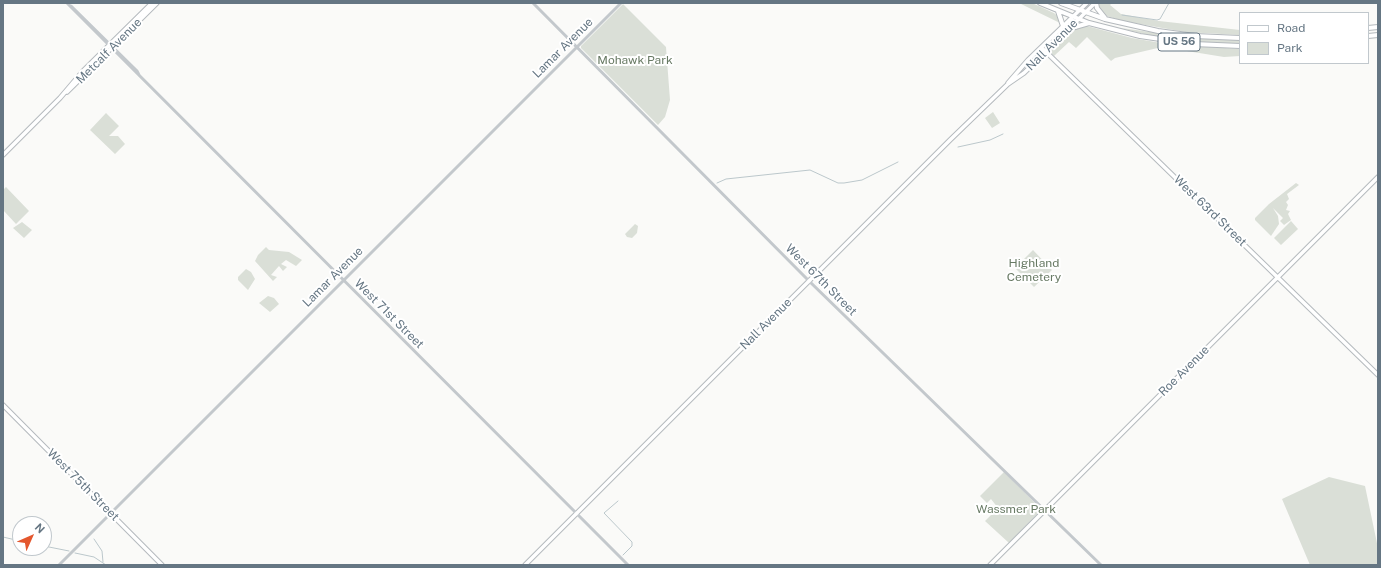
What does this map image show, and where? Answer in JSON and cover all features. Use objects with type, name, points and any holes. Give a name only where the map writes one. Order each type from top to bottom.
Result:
[{"type":"highway","name":"US 56","points":[[1040,3],[1072,17],[1160,40],[1194,44],[1239,46]]},
{"type":"highway","points":[[1063,4],[1073,3]]},
{"type":"highway","points":[[1095,3],[1105,19]]},
{"type":"highway","name":"US 56","points":[[1063,4],[1105,19],[1176,34],[1239,38]]},
{"type":"highway","points":[[1058,11],[1063,26]]},
{"type":"highway","points":[[1068,29],[1089,22]]},
{"type":"main road","name":"Metcalf Avenue","points":[[3,155],[60,98],[74,81],[109,45],[152,3]]},
{"type":"main road","name":"Metcalf Avenue","points":[[60,98],[77,84],[157,3]]},
{"type":"main road","name":"Nall Avenue","points":[[1008,84],[1011,79],[1087,3]]},
{"type":"main road","name":"Nall Avenue","points":[[525,565],[1008,84],[1024,73],[1095,3]]},
{"type":"main road","name":"West 63rd Street","points":[[1042,48],[1378,375]]},
{"type":"main road","name":"Roe Avenue","points":[[990,565],[1378,177]]},
{"type":"main road","name":"West 75th Street","points":[[3,405],[162,565]]},
{"type":"street","name":"West 67th Street","points":[[533,3],[809,281],[1100,565]]},
{"type":"street","name":"Lamar Avenue","points":[[59,565],[621,3]]},
{"type":"street","name":"West 71st Street","points":[[68,4],[628,565]]},
{"type":"street","points":[[64,565],[65,558]]},
{"type":"green space","points":[[1019,3],[1032,3],[1054,13],[1060,18],[1060,23]]},
{"type":"green space","points":[[1097,3],[1112,3],[1110,5],[1121,14],[1159,21],[1239,30],[1239,35],[1185,32],[1123,21],[1107,16],[1102,12]]},
{"type":"green space","name":"Mohawk Park","points":[[623,4],[666,47],[670,100],[665,117],[658,125],[581,48],[581,46]]},
{"type":"green space","points":[[1087,26],[1132,38],[1167,44],[1239,49],[1239,56],[1224,57],[1162,47],[1115,58],[1111,61],[1087,37],[1076,48],[1069,42],[1054,56],[1051,49],[1069,32],[1079,27]]},
{"type":"green space","points":[[1121,28],[1194,38],[1239,40],[1239,44],[1187,41],[1148,35]]},
{"type":"green space","points":[[993,112],[1000,123],[992,128],[985,118]]},
{"type":"green space","points":[[106,113],[119,126],[109,136],[118,136],[125,144],[115,154],[90,130]]},
{"type":"green space","points":[[1296,183],[1299,185],[1287,194],[1289,199],[1286,202],[1288,205],[1286,210],[1290,211],[1288,214],[1291,220],[1284,225],[1280,221],[1283,218],[1273,208],[1278,216],[1279,224],[1271,236],[1255,220],[1255,218],[1269,204]]},
{"type":"green space","points":[[6,187],[29,211],[16,224],[3,210],[3,190]]},
{"type":"green space","points":[[1291,221],[1298,229],[1281,245],[1274,238]]},
{"type":"green space","points":[[22,222],[32,230],[24,238],[13,228]]},
{"type":"green space","points":[[635,224],[638,226],[637,233],[632,238],[627,237],[625,234]]},
{"type":"green space","points":[[266,247],[269,250],[289,252],[302,260],[296,266],[286,260],[281,264],[287,267],[283,271],[279,266],[271,275],[277,277],[273,281],[255,261],[258,255]]},
{"type":"green space","name":"Highland Cemetery","points":[[1033,250],[1052,270],[1034,287],[1015,268]]},
{"type":"green space","points":[[246,269],[251,272],[255,279],[248,290],[238,280],[238,277]]},
{"type":"green space","points":[[268,296],[274,298],[279,304],[270,312],[259,303]]},
{"type":"green space","name":"Wassmer Park","points":[[1004,472],[1040,508],[1040,511],[1009,543],[985,521],[998,508],[991,499],[987,503],[980,496]]},
{"type":"green space","points":[[1329,477],[1365,486],[1378,548],[1378,565],[1310,565],[1282,499]]},
{"type":"waterway","points":[[1122,15],[1157,20],[1160,19],[1169,3]]},
{"type":"waterway","points":[[958,147],[990,140],[1003,134]]},
{"type":"waterway","points":[[717,183],[726,179],[810,170],[838,183],[844,183],[862,180],[898,162]]},
{"type":"waterway","points":[[618,501],[604,513],[632,542],[632,546],[623,555]]},
{"type":"waterway","points":[[3,537],[12,539]]},
{"type":"waterway","points":[[94,539],[102,551],[103,562]]},
{"type":"waterway","points":[[52,548],[69,551]]},
{"type":"waterway","points":[[75,553],[94,557],[106,565]]}]
